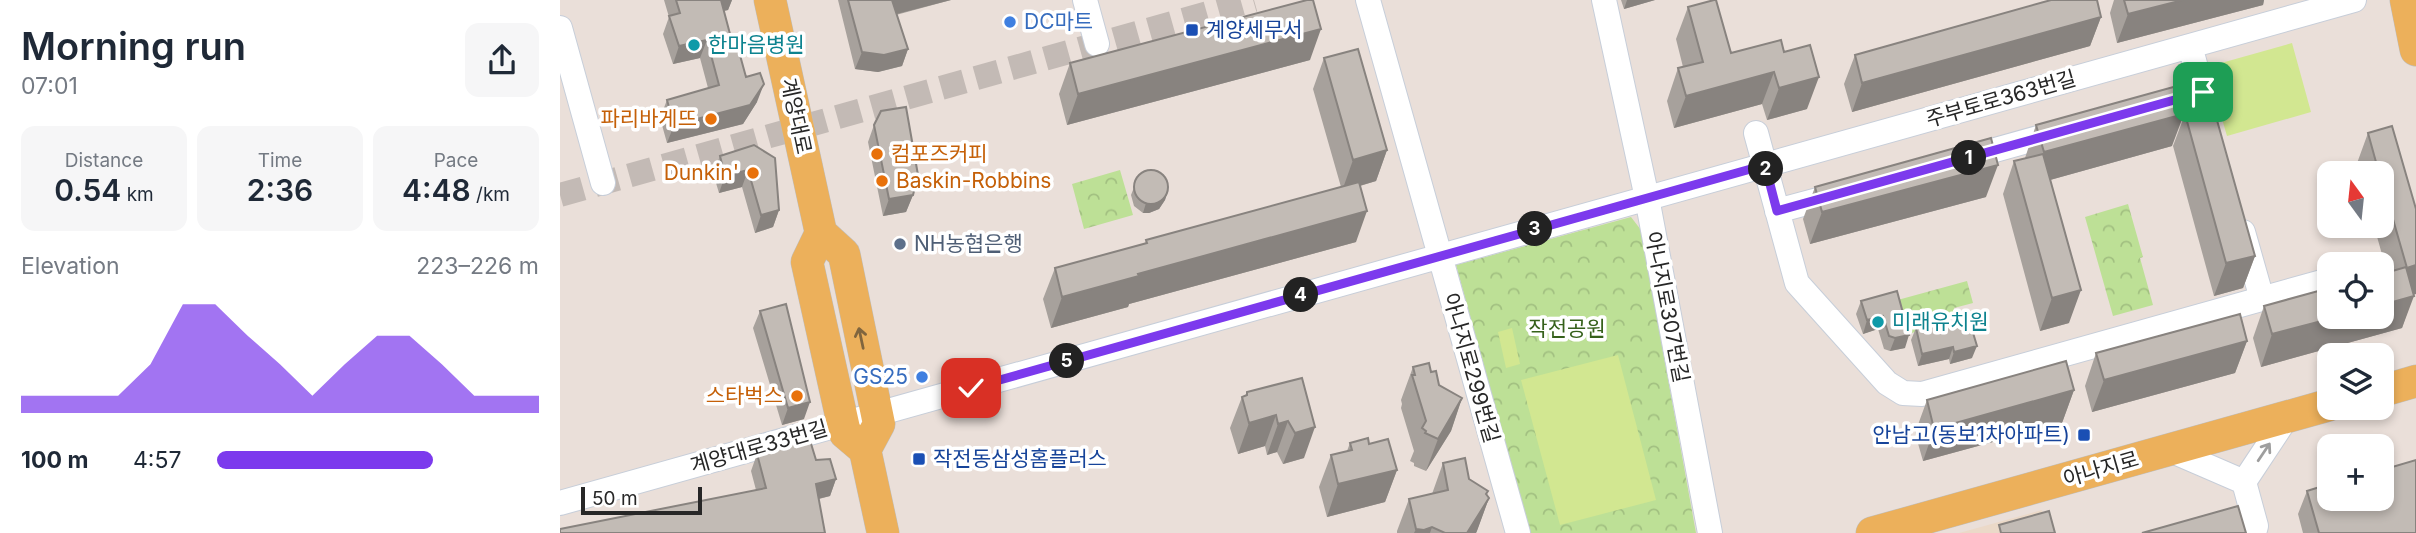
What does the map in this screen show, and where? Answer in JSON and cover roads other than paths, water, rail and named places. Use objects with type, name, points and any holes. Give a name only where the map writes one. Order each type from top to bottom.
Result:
[{"type":"main road","name":"계양대로","points":[[770,0],[821,233]]},
{"type":"main road","points":[[2406,0],[2416,50]]},
{"type":"main road","points":[[865,450],[879,424],[844,254],[821,233],[807,262],[845,433],[865,450],[883,533]]},
{"type":"main road","points":[[2394,387],[2416,381]]},
{"type":"main road","name":"아나지로","points":[[1872,533],[2317,408]]},
{"type":"street","points":[[1086,0],[1097,44]]},
{"type":"street","name":"아나지로299번길","points":[[1368,0],[1518,533]]},
{"type":"street","name":"아나지로307번길","points":[[1604,0],[1647,198],[1710,533]]},
{"type":"street","name":"주부토로363번길","points":[[1440,256],[2354,0]]},
{"type":"street","points":[[560,27],[603,183]]},
{"type":"street","points":[[2190,46],[2212,125]]},
{"type":"street","points":[[2123,114],[2203,92]]},
{"type":"street","points":[[1937,167],[2083,126]]},
{"type":"street","points":[[1756,133],[1797,283],[1888,383],[1903,393],[1922,394],[2317,283]]},
{"type":"street","points":[[1777,211],[1857,189]]},
{"type":"street","points":[[2238,215],[2262,299]]},
{"type":"street","name":"계양대로33번길","points":[[560,503],[1440,256]]},
{"type":"street","points":[[2258,531],[2244,482],[2287,417]]},
{"type":"street","points":[[2170,450],[2244,482]]},
{"type":"tunnel","points":[[560,195],[1254,0]]},
{"type":"place","name":"DC마트","points":[[1010,22]]},
{"type":"place","name":"계양세무서","points":[[1192,30]]},
{"type":"place","name":"한마음병원","points":[[694,45]]},
{"type":"place","name":"파리바게뜨","points":[[711,119]]},
{"type":"place","name":"컴포즈커피","points":[[877,154]]},
{"type":"place","name":"Dunkin'","points":[[753,173]]},
{"type":"place","name":"Baskin-Robbins","points":[[882,181]]},
{"type":"place","name":"NH농협은행","points":[[900,244]]},
{"type":"place","name":"미래유치원","points":[[1878,322]]},
{"type":"place","name":"GS25","points":[[922,377]]},
{"type":"place","name":"스타벅스","points":[[797,396]]},
{"type":"place","name":"안남고(동보1차아파트)","points":[[2084,435]]},
{"type":"place","name":"작전동삼성홈플러스","points":[[919,459]]},
{"type":"park label","name":"작전공원","points":[[1567,329]]}]
